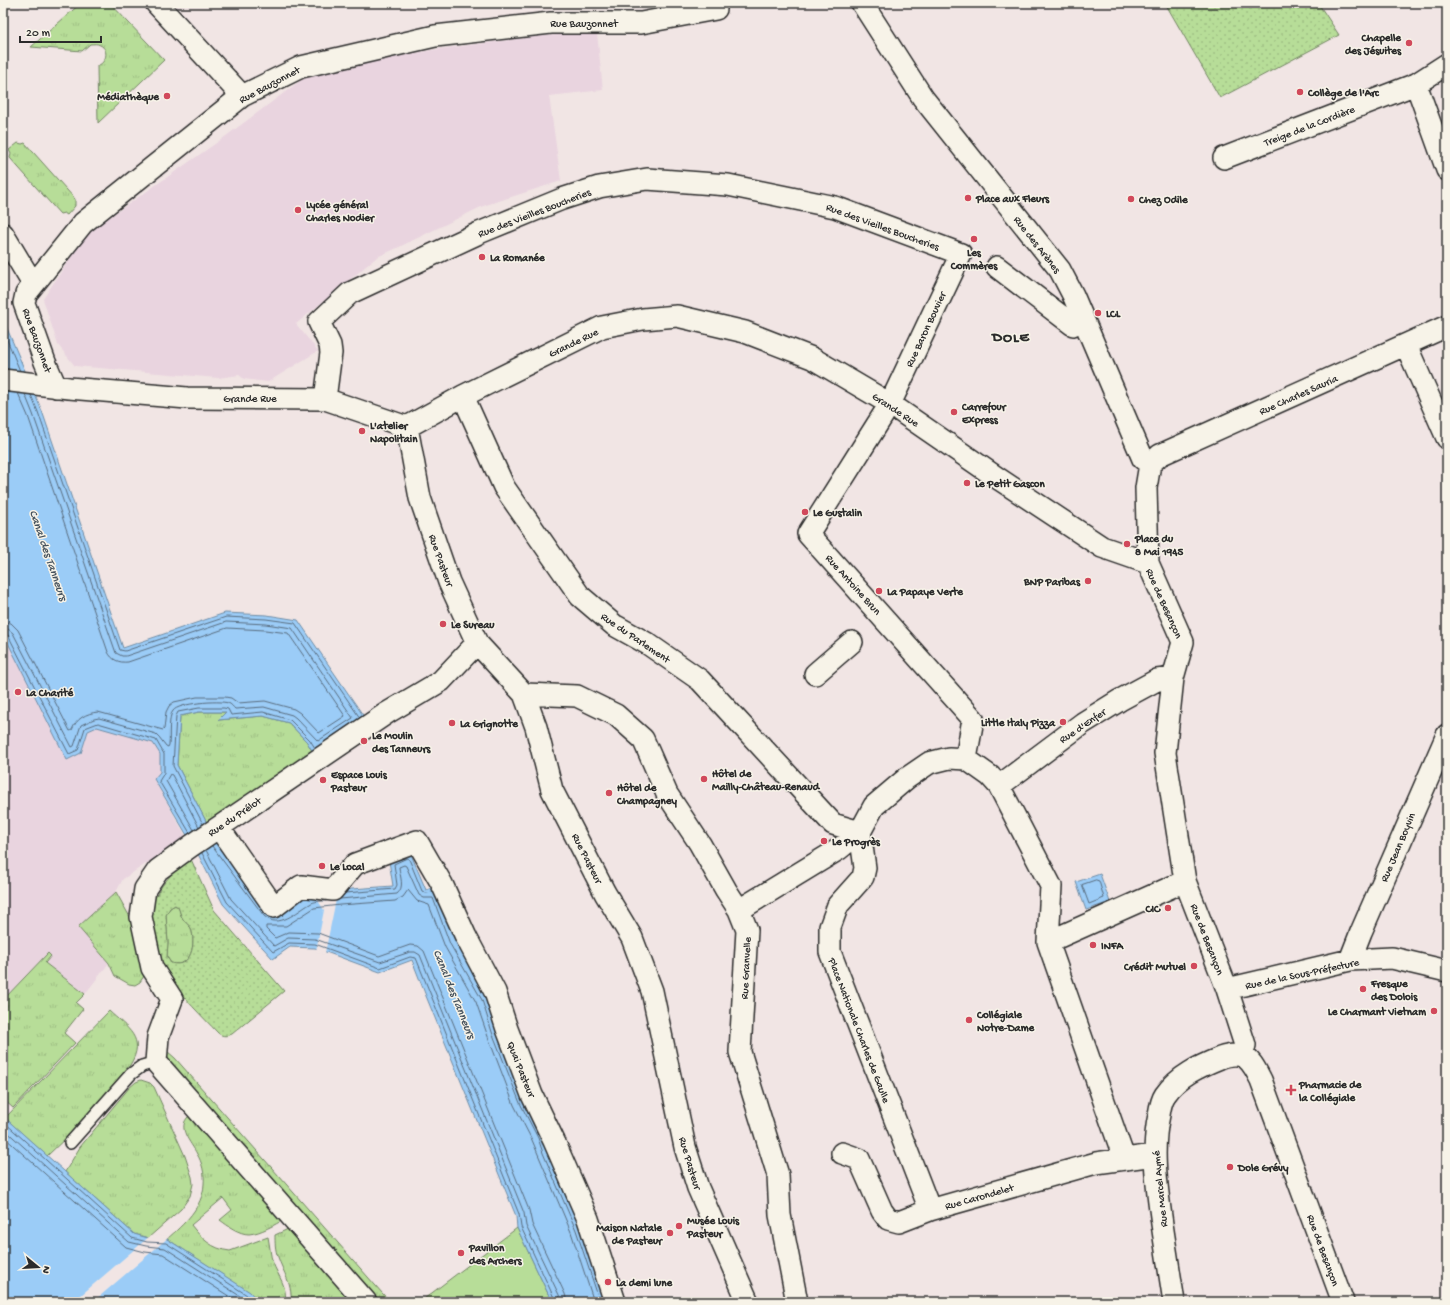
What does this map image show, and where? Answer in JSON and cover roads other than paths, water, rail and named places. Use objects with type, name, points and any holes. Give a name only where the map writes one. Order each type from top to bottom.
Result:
[{"type":"street","points":[[156,3],[242,96]]},
{"type":"street","name":"Rue des Arènes","points":[[862,3],[923,98],[1060,270],[1084,321],[1143,459],[1150,464]]},
{"type":"street","name":"Rue Bauzonnet","points":[[48,386],[45,362],[24,303],[26,294],[83,223],[242,96],[301,67],[435,36],[551,23],[641,23],[722,6]]},
{"type":"street","name":"Treige de la Cordière","points":[[1224,158],[1416,84],[1447,64]]},
{"type":"street","points":[[1416,84],[1447,170]]},
{"type":"street","name":"Rue des Vieilles Boucheries","points":[[325,399],[332,353],[330,345],[319,322],[350,293],[479,233],[599,187],[647,179],[728,185],[835,207],[961,254]]},
{"type":"street","points":[[3,234],[33,284]]},
{"type":"street","name":"Rue Baron Bouvier","points":[[890,404],[961,254]]},
{"type":"street","points":[[996,267],[1073,325]]},
{"type":"street","name":"Grande Rue","points":[[3,380],[48,386],[187,398],[325,399],[407,427],[463,396],[602,327],[644,319],[677,316],[745,332],[812,358],[890,404],[996,477],[1102,547],[1148,563]]},
{"type":"street","name":"Rue Charles Sauria","points":[[1150,464],[1160,455],[1447,326]]},
{"type":"street","points":[[1406,345],[1447,438]]},
{"type":"street","name":"Rue du Parlement","points":[[463,396],[504,487],[580,596],[614,625],[648,644],[700,680],[833,824],[860,832]]},
{"type":"street","name":"Rue Antoine Brun","points":[[890,404],[808,534],[973,719],[966,759]]},
{"type":"street","name":"Rue Pasteur","points":[[407,427],[420,498],[449,582],[477,643],[524,694],[536,726],[552,790],[605,893],[632,938],[652,990],[685,1147],[698,1188],[748,1302]]},
{"type":"street","points":[[1148,563],[1146,488],[1150,464]]},
{"type":"street","name":"Rue de Besançon","points":[[1148,563],[1183,642],[1173,678],[1165,752],[1185,881],[1227,989],[1245,1045],[1242,1056],[1248,1058],[1254,1064],[1261,1080],[1343,1302]]},
{"type":"street","points":[[815,674],[852,642]]},
{"type":"street","name":"Rue du Prélot","points":[[156,1062],[158,1037],[172,999],[152,968],[141,918],[145,890],[158,870],[191,846],[385,715],[441,681],[477,643]]},
{"type":"street","name":"Rue d'Enfer","points":[[999,786],[1083,723],[1120,700],[1157,680],[1173,678]]},
{"type":"street","name":"Rue Granvelle","points":[[524,694],[577,696],[616,715],[643,738],[667,794],[700,844],[739,910],[747,930],[740,1052],[778,1175],[780,1215],[797,1302]]},
{"type":"street","name":"Rue Jean Boyvin","points":[[1350,960],[1364,924],[1447,735]]},
{"type":"street","points":[[739,910],[839,849],[860,832],[874,806],[907,778],[929,763],[949,758],[966,759],[990,776],[999,786],[1050,886],[1048,942],[1124,1158]]},
{"type":"street","name":"Place Nationale Charles de Gaulle","points":[[860,832],[865,868],[863,877],[838,905],[830,927],[830,952],[930,1210]]},
{"type":"street","name":"Quai Pasteur","points":[[224,835],[274,907],[301,886],[333,890],[355,864],[417,841],[442,884],[466,938],[495,992],[507,1029],[532,1095],[588,1219],[615,1302]]},
{"type":"street","points":[[1048,942],[1185,881]]},
{"type":"street","name":"Rue de la Sous-Préfecture","points":[[1227,989],[1350,960],[1392,958],[1447,971]]},
{"type":"street","name":"Rue Marcel Aymé","points":[[1174,1302],[1157,1191],[1154,1155],[1161,1104],[1165,1094],[1187,1073],[1228,1055],[1242,1056]]},
{"type":"street","points":[[156,1062],[366,1302]]},
{"type":"street","name":"Rue Carondelet","points":[[842,1154],[859,1159],[882,1211],[888,1219],[899,1222],[930,1210],[1096,1163],[1154,1155]]},
{"type":"lane","points":[[70,1144],[131,1074],[142,1066],[156,1062]]},
{"type":"water","name":"Canal des Tanneurs","points":[[3,319],[42,411],[123,648],[225,613],[267,615],[298,620],[367,721],[314,754],[307,742],[289,723],[263,716],[218,720],[226,712],[199,712],[180,716],[177,765],[209,827],[272,911],[308,894],[393,886],[389,861],[410,852],[426,890],[438,886],[486,988],[546,1135],[609,1302],[552,1302],[517,1228],[516,1216],[412,960],[380,972],[315,948],[290,947],[273,959],[223,904],[198,854],[154,779],[160,772],[160,754],[153,743],[97,727],[88,731],[81,753],[67,760],[3,633]]},
{"type":"water","points":[[1100,874],[1110,902],[1086,910],[1076,882]]},
{"type":"water","points":[[3,1116],[134,1234],[148,1238],[167,1239],[250,1292],[259,1302],[3,1302]]},
{"type":"place","name":"Chapelle des Jésuites","points":[[1409,43]]},
{"type":"place","name":"Collège de l'Arc","points":[[1300,92]]},
{"type":"place","name":"Médiathèque","points":[[167,96]]},
{"type":"place","name":"Place aux Fleurs","points":[[968,198]]},
{"type":"place","name":"Chez Odile","points":[[1131,199]]},
{"type":"place","name":"Lycée général Charles Nodier","points":[[298,210]]},
{"type":"place","name":"Les Commères","points":[[974,239]]},
{"type":"place","name":"La Romanée","points":[[482,257]]},
{"type":"place","name":"LCL","points":[[1098,313]]},
{"type":"place","name":"Carrefour Express","points":[[954,412]]},
{"type":"place","name":"L'atelier Napolitain","points":[[362,431]]},
{"type":"place","name":"Le Petit Gascon","points":[[967,483]]},
{"type":"place","name":"Le Gustalin","points":[[805,512]]},
{"type":"place","name":"Place du 8 Mai 1945","points":[[1127,544]]},
{"type":"place","name":"BNP Paribas","points":[[1088,581]]},
{"type":"place","name":"La Papaye Verte","points":[[879,591]]},
{"type":"place","name":"Le Sureau","points":[[443,624]]},
{"type":"place","name":"La Charité","points":[[18,692]]},
{"type":"place","name":"Little Italy Pizza","points":[[1063,722]]},
{"type":"place","name":"La Grignotte","points":[[452,723]]},
{"type":"place","name":"Le Moulin des Tanneurs","points":[[364,741]]},
{"type":"place","name":"Hôtel de Mailly-Château-Renaud","points":[[704,779]]},
{"type":"place","name":"Espace Louis Pasteur","points":[[323,780]]},
{"type":"place","name":"Hôtel de Champagney","points":[[609,793]]},
{"type":"place","name":"Le Progrès","points":[[824,841]]},
{"type":"place","name":"Le Local","points":[[322,866]]},
{"type":"place","name":"CIC","points":[[1168,908]]},
{"type":"place","name":"INFA","points":[[1093,945]]},
{"type":"place","name":"Crédit Mutuel","points":[[1194,966]]},
{"type":"place","name":"Fresque des Dolois","points":[[1363,989]]},
{"type":"place","name":"Le Charmant Vietnam","points":[[1434,1011]]},
{"type":"place","name":"Collégiale Notre-Dame","points":[[969,1020]]},
{"type":"place","name":"Pharmacie de la Collégiale","points":[[1291,1090]]},
{"type":"place","name":"Dole Grévy","points":[[1230,1167]]},
{"type":"place","name":"Musée Louis Pasteur","points":[[679,1226]]},
{"type":"place","name":"Maison Natale de Pasteur","points":[[670,1233]]},
{"type":"place","name":"Pavillon des Archers","points":[[461,1253]]},
{"type":"place","name":"La demi lune","points":[[608,1282]]},
{"type":"district","name":"DOLE","points":[[1011,336]]}]
